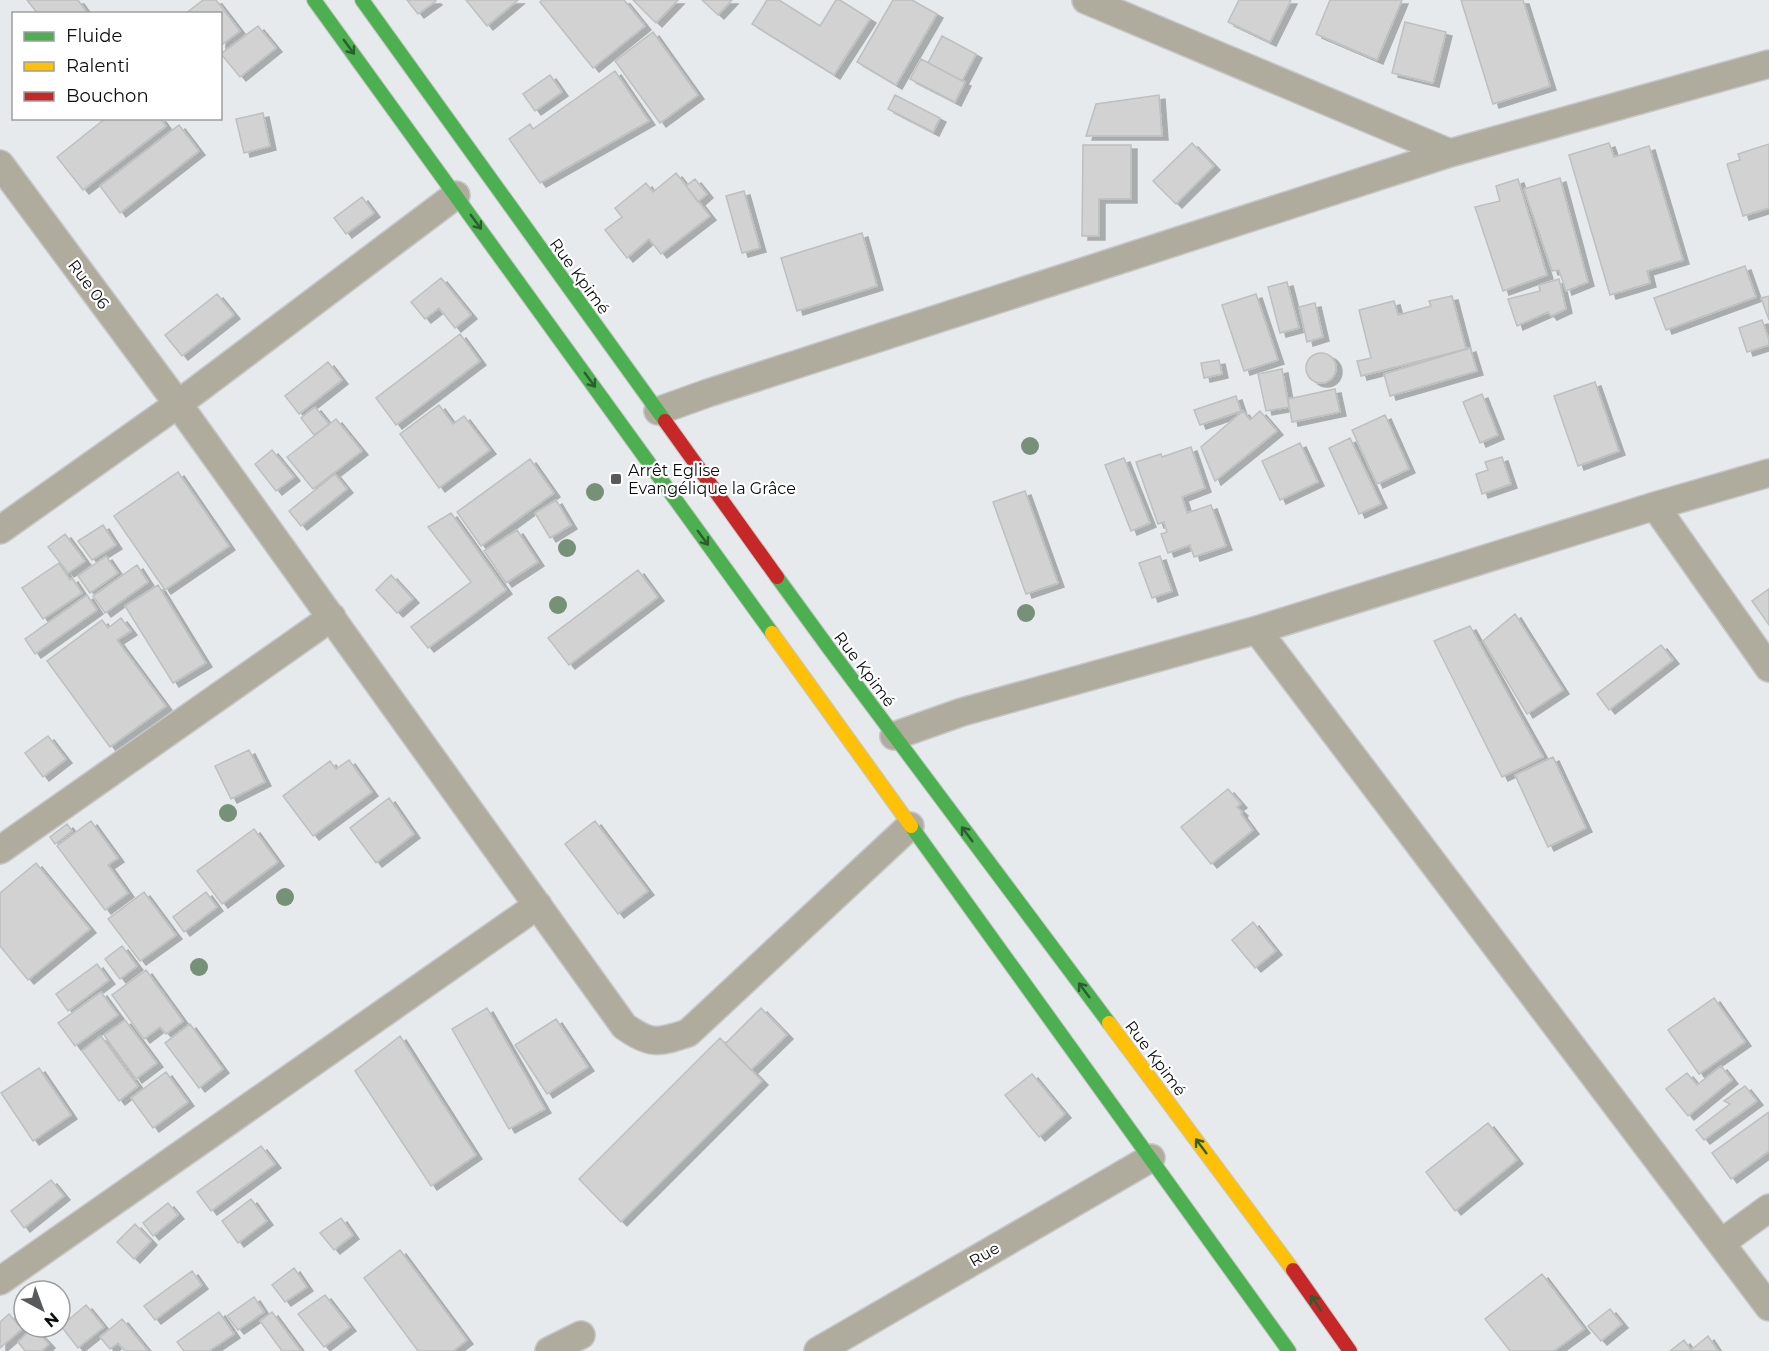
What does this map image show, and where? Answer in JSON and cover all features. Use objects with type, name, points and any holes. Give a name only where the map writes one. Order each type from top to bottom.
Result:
[{"type":"main road","points":[[314,0],[1289,1351]]},
{"type":"main road","name":"Rue Kpimé","points":[[362,0],[828,647],[1270,1238],[1350,1351]]},
{"type":"street","points":[[1086,0],[1450,153]]},
{"type":"street","points":[[658,411],[1450,153],[1769,64]]},
{"type":"street","name":"Rue 06","points":[[0,164],[178,404],[624,1026],[638,1036],[651,1041],[669,1040],[688,1033],[910,826]]},
{"type":"street","points":[[0,530],[178,404],[456,195]]},
{"type":"street","points":[[894,736],[962,712],[1257,630],[1655,506],[1769,473]]},
{"type":"street","points":[[1655,506],[1769,668]]},
{"type":"street","points":[[0,850],[332,617]]},
{"type":"street","points":[[1257,630],[1769,1307]]},
{"type":"street","points":[[0,1281],[538,905]]},
{"type":"street","name":"Rue","points":[[833,1347],[1151,1158]]},
{"type":"street","points":[[1720,1243],[1769,1208]]},
{"type":"street","points":[[549,1351],[581,1335]]},
{"type":"building","points":[[27,0],[78,0],[87,12],[36,12]]},
{"type":"building","points":[[203,0],[216,0],[240,31],[222,44],[222,12],[188,12]]},
{"type":"building","points":[[407,0],[435,0],[436,1],[418,14]]},
{"type":"building","points":[[466,0],[518,0],[487,26]]},
{"type":"building","points":[[542,0],[624,0],[645,26],[593,68],[540,2]]},
{"type":"building","points":[[633,0],[678,0],[656,23]]},
{"type":"building","points":[[702,0],[732,0],[718,15]]},
{"type":"building","points":[[767,0],[779,0],[820,26],[836,0],[840,0],[870,19],[834,75],[752,24]]},
{"type":"building","points":[[893,0],[912,0],[937,14],[896,85],[857,62]]},
{"type":"building","points":[[1239,0],[1291,0],[1270,42],[1228,22]]},
{"type":"building","points":[[1330,0],[1402,0],[1377,60],[1316,34]]},
{"type":"building","points":[[1461,0],[1523,0],[1550,86],[1493,104]]},
{"type":"building","points":[[1405,22],[1446,32],[1433,83],[1392,73]]},
{"type":"building","points":[[258,26],[276,48],[240,77],[222,53]]},
{"type":"building","points":[[653,32],[698,95],[660,123],[615,61]]},
{"type":"building","points":[[942,36],[976,54],[962,81],[928,63]]},
{"type":"building","points":[[921,59],[965,82],[955,102],[910,79]]},
{"type":"building","points":[[615,71],[649,121],[540,183],[509,139],[530,124],[533,129]]},
{"type":"building","points":[[550,75],[562,92],[535,111],[523,94]]},
{"type":"building","points":[[895,95],[940,118],[933,132],[888,109]]},
{"type":"building","points":[[1159,95],[1162,136],[1086,136],[1096,104]]},
{"type":"building","points":[[263,113],[270,146],[244,153],[236,119]]},
{"type":"building","points":[[103,120],[162,120],[166,126],[83,190],[57,157]]},
{"type":"building","points":[[179,125],[199,151],[120,213],[100,186]]},
{"type":"building","points":[[1192,143],[1214,166],[1176,204],[1153,181]]},
{"type":"building","points":[[1609,143],[1614,157],[1649,146],[1683,260],[1647,271],[1650,283],[1610,295],[1569,155]]},
{"type":"building","points":[[1769,144],[1769,208],[1743,216],[1727,164],[1740,160],[1738,154]]},
{"type":"building","points":[[1083,145],[1131,145],[1131,199],[1099,199],[1099,236],[1082,236]]},
{"type":"building","points":[[676,173],[710,216],[661,254],[649,239],[627,258],[605,230],[622,217],[615,208],[646,183],[653,192]]},
{"type":"building","points":[[1560,178],[1588,282],[1566,291],[1559,270],[1552,271],[1524,189]]},
{"type":"building","points":[[695,179],[707,194],[698,202],[686,186]]},
{"type":"building","points":[[1518,179],[1547,275],[1503,291],[1475,207],[1500,201],[1496,186]]},
{"type":"building","points":[[744,191],[760,248],[742,253],[726,196]]},
{"type":"building","points":[[362,197],[374,213],[346,234],[334,218]]},
{"type":"building","points":[[862,233],[877,286],[797,311],[781,258]]},
{"type":"building","points":[[1745,266],[1756,297],[1666,330],[1654,298]]},
{"type":"building","points":[[441,278],[471,315],[455,328],[439,308],[425,319],[411,302]]},
{"type":"building","points":[[1559,279],[1566,309],[1551,316],[1548,312],[1517,326],[1508,299],[1540,291],[1539,285]]},
{"type":"building","points":[[1287,282],[1299,328],[1280,333],[1268,287]]},
{"type":"building","points":[[217,294],[234,315],[182,356],[165,335]]},
{"type":"building","points":[[1256,294],[1278,360],[1244,371],[1222,305]]},
{"type":"building","points":[[1452,296],[1466,349],[1361,376],[1357,361],[1371,358],[1359,310],[1394,301],[1398,315],[1431,306],[1429,301]]},
{"type":"building","points":[[1769,296],[1769,320],[1761,298]]},
{"type":"building","points":[[1315,303],[1323,337],[1307,342],[1299,307]]},
{"type":"building","points":[[1762,320],[1769,345],[1747,352],[1739,328]]},
{"type":"building","points":[[460,334],[480,361],[396,425],[376,398]]},
{"type":"building","points":[[1470,348],[1477,371],[1390,396],[1384,374]]},
{"type":"building","points":[[1321,353],[1332,357],[1336,368],[1332,379],[1321,383],[1310,379],[1306,368],[1310,357]]},
{"type":"building","points":[[1219,360],[1222,374],[1204,378],[1201,363]]},
{"type":"building","points":[[328,362],[342,380],[299,414],[285,396]]},
{"type":"building","points":[[1282,369],[1289,407],[1266,411],[1258,374]]},
{"type":"building","points":[[1595,382],[1619,451],[1578,466],[1554,396]]},
{"type":"building","points":[[1335,389],[1340,412],[1292,422],[1288,399]]},
{"type":"building","points":[[1482,394],[1498,435],[1480,443],[1463,402]]},
{"type":"building","points":[[1236,396],[1241,411],[1200,425],[1194,410]]},
{"type":"building","points":[[439,405],[453,424],[464,416],[490,450],[439,488],[400,434]]},
{"type":"building","points":[[315,407],[329,424],[314,435],[301,418]]},
{"type":"building","points":[[1243,411],[1250,420],[1260,411],[1277,431],[1215,481],[1201,447]]},
{"type":"building","points":[[1385,415],[1409,469],[1377,484],[1352,430]]},
{"type":"building","points":[[336,419],[362,451],[313,489],[287,457]]},
{"type":"building","points":[[1350,438],[1381,504],[1359,514],[1329,448]]},
{"type":"building","points":[[1300,443],[1318,482],[1280,500],[1262,461]]},
{"type":"building","points":[[1191,447],[1205,488],[1182,497],[1187,513],[1211,505],[1226,546],[1194,557],[1190,545],[1168,553],[1161,534],[1167,532],[1164,522],[1158,524],[1136,462],[1161,454],[1162,457]]},
{"type":"building","points":[[272,450],[294,477],[276,491],[255,464]]},
{"type":"building","points":[[1502,457],[1511,484],[1482,494],[1476,474],[1488,470],[1485,462]]},
{"type":"building","points":[[1124,458],[1150,523],[1131,531],[1105,465]]},
{"type":"building","points":[[530,459],[554,493],[481,546],[457,512]]},
{"type":"building","points":[[178,472],[229,546],[165,590],[114,516]]},
{"type":"building","points":[[335,474],[347,489],[301,526],[289,511]]},
{"type":"building","points":[[1025,491],[1058,583],[1026,594],[993,502]]},
{"type":"building","points":[[556,500],[571,525],[550,538],[535,513]]},
{"type":"building","points":[[451,513],[506,590],[428,648],[411,627],[471,582],[428,527]]},
{"type":"building","points":[[103,525],[116,545],[92,560],[78,541]]},
{"type":"building","points":[[517,530],[538,562],[506,583],[484,551]]},
{"type":"building","points":[[65,534],[85,561],[68,573],[48,547]]},
{"type":"building","points":[[106,556],[118,573],[90,593],[78,576]]},
{"type":"building","points":[[1160,556],[1172,591],[1152,598],[1139,563]]},
{"type":"building","points":[[59,563],[82,593],[43,619],[22,588]]},
{"type":"building","points":[[137,565],[148,582],[105,613],[93,596]]},
{"type":"building","points":[[638,570],[658,597],[569,665],[548,638]]},
{"type":"building","points":[[391,575],[413,599],[397,613],[376,590]]},
{"type":"building","points":[[158,585],[206,663],[173,683],[125,606]]},
{"type":"building","points":[[1769,589],[1769,625],[1752,601]]},
{"type":"building","points":[[87,595],[97,610],[35,654],[25,639]]},
{"type":"building","points":[[1515,614],[1563,690],[1527,714],[1483,641]]},
{"type":"building","points":[[121,618],[131,631],[117,640],[166,706],[110,747],[47,661],[102,620],[108,628]]},
{"type":"building","points":[[1470,626],[1543,757],[1502,777],[1434,641]]},
{"type":"building","points":[[1661,645],[1673,660],[1609,710],[1597,694]]},
{"type":"building","points":[[48,736],[66,759],[43,777],[25,753]]},
{"type":"building","points":[[249,750],[265,782],[231,799],[215,766]]},
{"type":"building","points":[[1553,757],[1586,828],[1548,847],[1515,775]]},
{"type":"building","points":[[349,760],[372,792],[313,836],[283,796],[330,761],[336,769]]},
{"type":"building","points":[[1228,789],[1241,804],[1237,807],[1253,830],[1211,864],[1181,827]]},
{"type":"building","points":[[389,798],[414,834],[376,863],[350,828]]},
{"type":"building","points":[[91,821],[118,858],[108,865],[128,893],[105,910],[57,846]]},
{"type":"building","points":[[595,821],[648,891],[618,914],[565,844]]},
{"type":"building","points":[[67,824],[72,831],[55,844],[50,837]]},
{"type":"building","points":[[254,829],[278,862],[222,904],[197,871]]},
{"type":"building","points":[[36,863],[90,929],[28,980],[0,946],[0,893]]},
{"type":"building","points":[[144,892],[176,935],[140,961],[108,919]]},
{"type":"building","points":[[206,892],[217,907],[184,932],[173,917]]},
{"type":"building","points":[[1253,922],[1276,951],[1255,968],[1232,940]]},
{"type":"building","points":[[122,946],[137,966],[120,979],[105,959]]},
{"type":"building","points":[[97,964],[109,980],[68,1011],[56,994]]},
{"type":"building","points":[[146,970],[183,1021],[166,1034],[160,1027],[144,1039],[112,995]]},
{"type":"building","points":[[101,992],[118,1015],[75,1046],[58,1023]]},
{"type":"building","points":[[1714,998],[1745,1042],[1699,1074],[1668,1030]]},
{"type":"building","points":[[487,1008],[545,1109],[509,1129],[452,1029]]},
{"type":"building","points":[[761,1008],[787,1035],[751,1070],[725,1044]]},
{"type":"building","points":[[556,1019],[588,1067],[547,1094],[515,1045]]},
{"type":"building","points":[[125,1020],[157,1063],[136,1079],[104,1035]]},
{"type":"building","points":[[190,1024],[223,1069],[199,1088],[165,1043]]},
{"type":"building","points":[[101,1036],[138,1086],[119,1101],[82,1051]]},
{"type":"building","points":[[400,1036],[476,1155],[431,1186],[355,1071]]},
{"type":"building","points":[[720,1038],[762,1081],[621,1222],[579,1179]]},
{"type":"building","points":[[1721,1066],[1732,1080],[1688,1116],[1666,1089],[1687,1073],[1697,1085]]},
{"type":"building","points":[[39,1068],[71,1115],[33,1141],[1,1093]]},
{"type":"building","points":[[166,1072],[188,1102],[153,1128],[131,1098]]},
{"type":"building","points":[[1032,1074],[1065,1114],[1039,1137],[1005,1095]]},
{"type":"building","points":[[1745,1086],[1757,1101],[1704,1140],[1696,1130],[1730,1104],[1724,1101]]},
{"type":"building","points":[[1769,1112],[1769,1151],[1731,1179],[1712,1153]]},
{"type":"building","points":[[1488,1123],[1517,1160],[1455,1211],[1426,1172]]},
{"type":"building","points":[[261,1146],[275,1164],[211,1211],[197,1192]]},
{"type":"building","points":[[51,1180],[64,1196],[24,1228],[11,1211]]},
{"type":"building","points":[[251,1199],[267,1221],[238,1243],[222,1221]]},
{"type":"building","points":[[168,1203],[178,1215],[153,1236],[143,1223]]},
{"type":"building","points":[[341,1218],[353,1235],[334,1250],[320,1233]]},
{"type":"building","points":[[135,1224],[151,1241],[134,1259],[117,1242]]},
{"type":"building","points":[[400,1250],[467,1340],[453,1351],[418,1351],[364,1278]]},
{"type":"building","points":[[294,1268],[307,1287],[285,1302],[272,1285]]},
{"type":"building","points":[[192,1271],[202,1285],[155,1320],[144,1306]]},
{"type":"building","points":[[1542,1274],[1584,1329],[1554,1351],[1510,1351],[1485,1319]]},
{"type":"building","points":[[325,1295],[350,1327],[324,1347],[298,1314]]},
{"type":"building","points":[[254,1297],[264,1312],[238,1330],[227,1316]]},
{"type":"building","points":[[86,1305],[104,1327],[78,1348],[71,1339],[72,1317]]},
{"type":"building","points":[[1610,1309],[1622,1324],[1601,1341],[1588,1326]]},
{"type":"building","points":[[219,1312],[234,1334],[209,1351],[184,1351],[177,1342]]},
{"type":"building","points":[[272,1312],[301,1351],[282,1351],[260,1321]]},
{"type":"building","points":[[9,1314],[12,1317],[12,1338],[0,1348],[0,1322]]},
{"type":"building","points":[[122,1319],[148,1351],[125,1351],[118,1343],[110,1349],[100,1337]]},
{"type":"building","points":[[1708,1336],[1718,1351],[1670,1351],[1684,1340],[1691,1350]]},
{"type":"building","points":[[21,1339],[44,1339],[49,1344],[42,1351],[25,1351],[18,1342]]},
{"type":"traffic: fast","points":[[314,0],[772,633]]},
{"type":"traffic: fast","points":[[362,0],[665,421]]},
{"type":"traffic: fast","points":[[777,577],[1109,1023]]},
{"type":"traffic: fast","points":[[911,826],[1289,1351]]},
{"type":"traffic: slow","points":[[772,633],[911,826]]},
{"type":"traffic: slow","points":[[1109,1023],[1293,1270]]},
{"type":"traffic: jam","points":[[665,421],[777,577]]},
{"type":"traffic: jam","points":[[1293,1270],[1350,1351]]},
{"type":"place","name":"Arrêt Eglise Evangélique la Grâce","points":[[616,479]]}]
